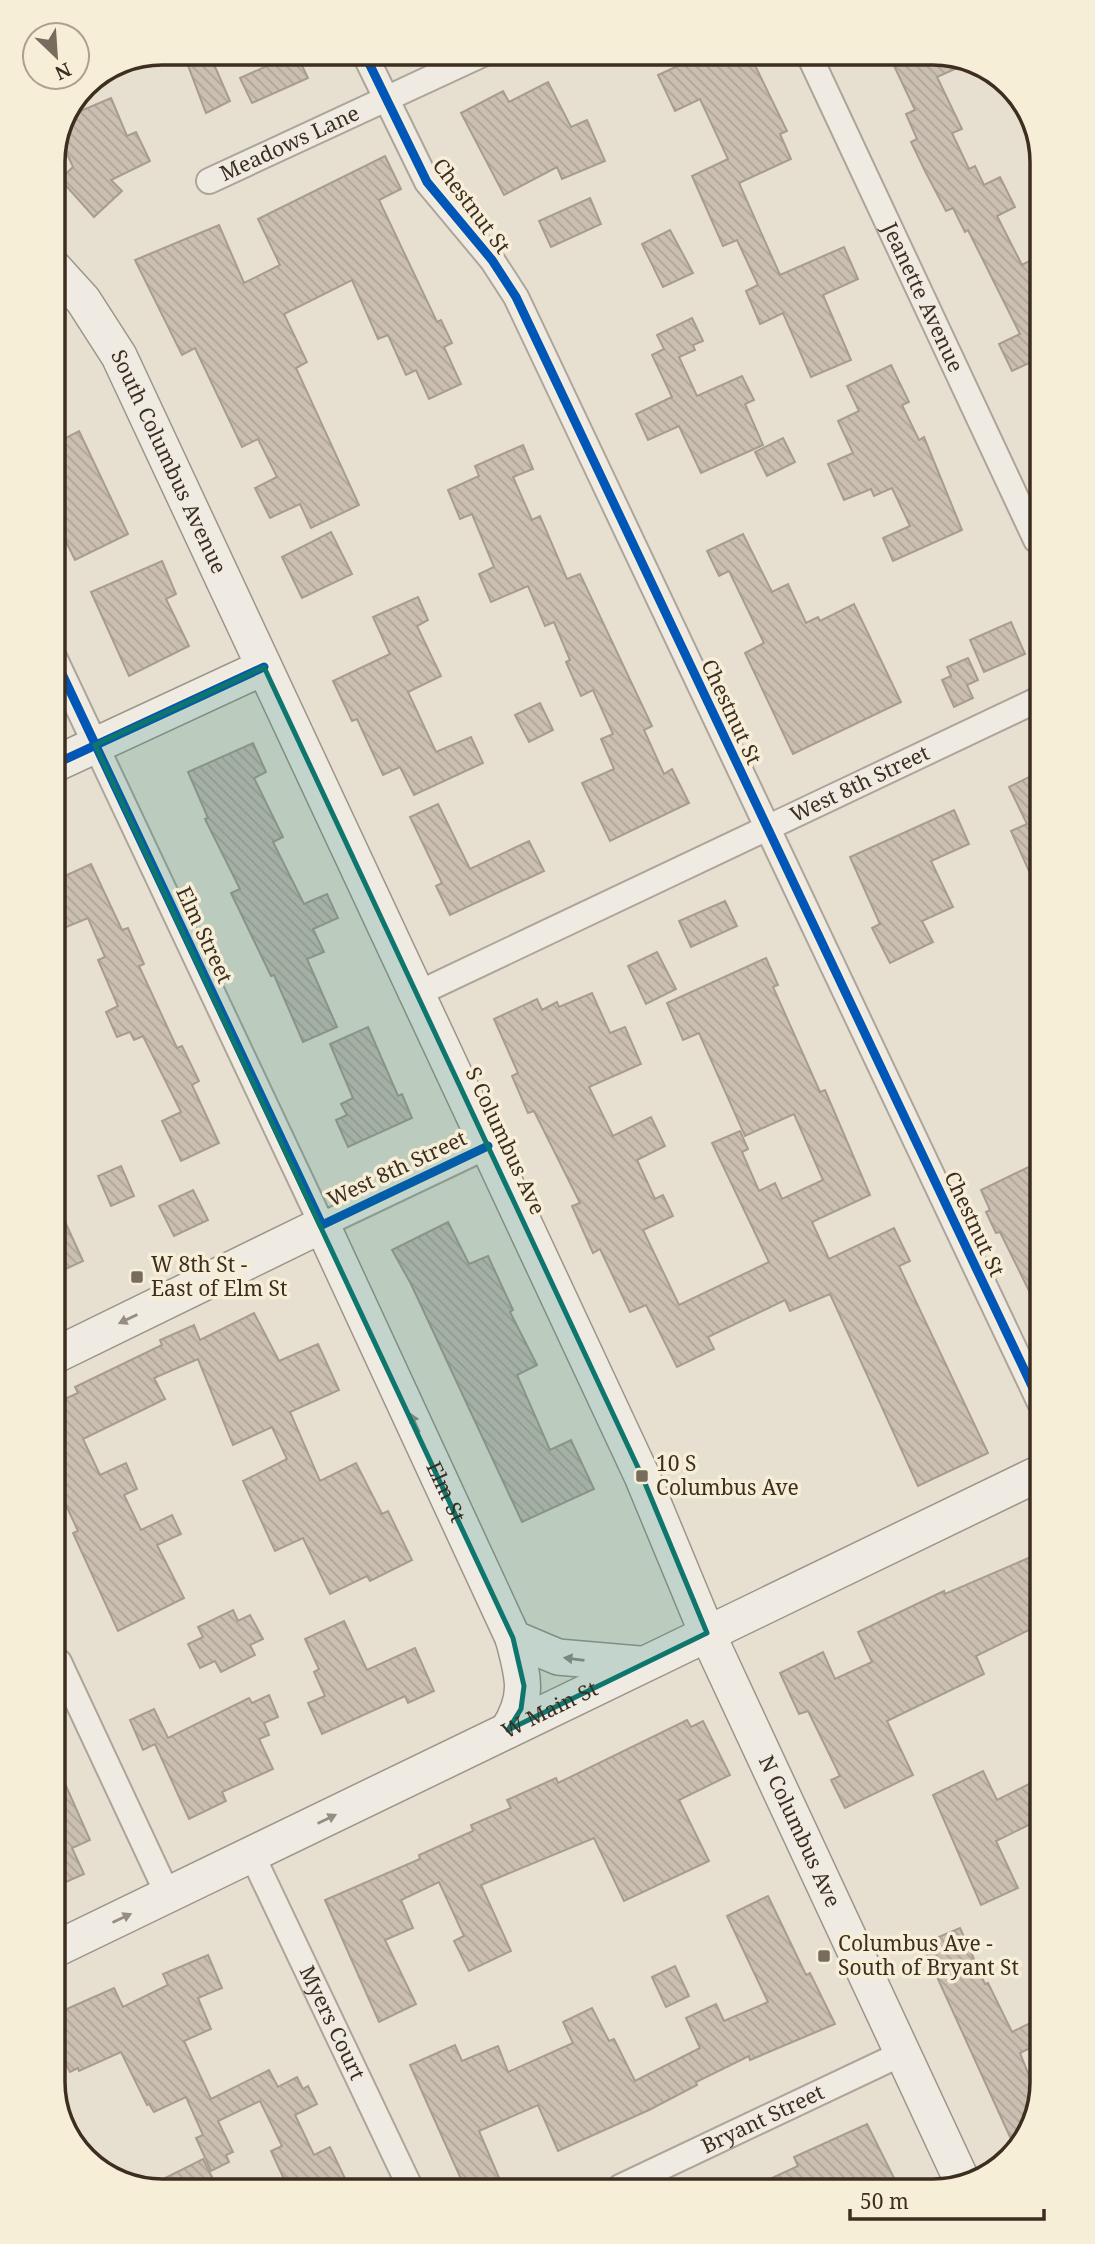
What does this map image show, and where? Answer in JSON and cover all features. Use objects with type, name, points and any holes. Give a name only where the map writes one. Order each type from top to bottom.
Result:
[{"type":"main road","name":"South Columbus Avenue","points":[[65,280],[83,300],[119,356],[264,667]]},
{"type":"main road","points":[[65,759],[264,667]]},
{"type":"main road","name":"S Columbus Ave","points":[[264,667],[642,1476],[707,1633]]},
{"type":"main road","name":"West 8th Street","points":[[65,1350],[322,1225]]},
{"type":"main road","name":"Elm St","points":[[322,1225],[513,1638],[524,1686],[521,1709],[508,1730]]},
{"type":"main road","name":"W Main St","points":[[65,1945],[1030,1478]]},
{"type":"main road","name":"N Columbus Ave","points":[[707,1633],[959,2175]]},
{"type":"main road","points":[[513,1638],[558,1657],[642,1664]]},
{"type":"street","name":"Chestnut St","points":[[370,65],[427,182],[492,260],[516,297],[1030,1383]]},
{"type":"street","name":"Meadows Lane","points":[[209,181],[460,65]]},
{"type":"street","name":"Jeanette Avenue","points":[[814,65],[1030,527]]},
{"type":"street","name":"Elm Street","points":[[65,680],[322,1225]]},
{"type":"street","name":"West 8th Street","points":[[417,994],[1030,703]]},
{"type":"street","name":"West 8th Street","points":[[322,1225],[488,1146]]},
{"type":"street","points":[[65,1675],[168,1895]]},
{"type":"street","name":"Myers Court","points":[[252,1855],[406,2179]]},
{"type":"street","name":"Bryant Street","points":[[637,2179],[903,2053]]},
{"type":"highlighted area","points":[[264,667],[642,1476],[707,1633],[508,1730],[521,1709],[524,1686],[513,1638],[95,745]]},
{"type":"building","points":[[188,65],[214,65],[230,101],[206,113]]},
{"type":"building","points":[[269,65],[302,65],[308,78],[252,103],[240,78]]},
{"type":"building","points":[[680,65],[755,65],[787,131],[780,134],[791,159],[739,183],[780,275],[844,247],[858,279],[823,295],[851,360],[811,377],[783,313],[760,324],[746,291],[758,285],[737,240],[723,246],[692,176],[728,159],[700,99],[675,111],[658,75]]},
{"type":"building","points":[[894,65],[957,68],[937,77],[962,129],[952,133],[969,169],[975,166],[984,185],[1000,177],[1015,207],[997,216],[1022,265],[1030,261],[1030,362],[1012,371],[999,344],[1020,334],[968,230],[965,232],[953,208],[946,211],[911,142],[917,139],[906,114],[915,110]]},
{"type":"building","points":[[548,82],[571,127],[587,120],[605,161],[562,179],[557,167],[504,195],[461,113],[503,91],[509,102]]},
{"type":"building","points":[[111,98],[127,136],[136,132],[150,161],[111,180],[122,191],[94,217],[65,185],[65,174],[73,167],[66,151],[68,136],[80,111]]},
{"type":"building","points":[[385,156],[401,189],[379,200],[437,322],[441,320],[452,343],[444,347],[461,384],[429,399],[416,370],[406,375],[388,335],[378,339],[352,280],[284,314],[307,362],[296,368],[359,505],[311,528],[300,504],[270,518],[255,488],[277,477],[258,439],[242,447],[195,348],[182,355],[135,260],[219,225],[244,283],[280,265],[258,219]]},
{"type":"building","points":[[590,198],[601,224],[551,247],[539,221]]},
{"type":"building","points":[[670,230],[693,273],[663,287],[642,244]]},
{"type":"building","points":[[692,318],[703,341],[693,345],[695,350],[679,357],[697,396],[742,376],[754,400],[745,404],[763,445],[701,473],[679,426],[648,440],[636,414],[672,397],[652,355],[664,349],[657,335]]},
{"type":"building","points":[[891,365],[909,402],[902,405],[919,440],[924,437],[962,530],[893,561],[883,538],[910,526],[892,488],[874,496],[871,489],[844,500],[828,464],[853,453],[838,421],[859,411],[847,386]]},
{"type":"building","points":[[79,431],[128,534],[75,560],[65,540],[65,438]]},
{"type":"building","points":[[783,438],[795,462],[767,476],[755,452]]},
{"type":"building","points":[[523,445],[533,469],[513,477],[532,520],[540,516],[567,579],[580,574],[652,726],[644,730],[664,774],[672,769],[689,803],[610,841],[582,783],[614,769],[601,739],[613,734],[593,690],[581,696],[566,662],[570,660],[554,622],[545,626],[528,586],[491,602],[479,574],[494,567],[472,514],[460,519],[448,490],[479,476],[475,466]]},
{"type":"building","points":[[331,532],[352,574],[302,598],[282,557]]},
{"type":"building","points":[[743,534],[772,592],[788,584],[806,623],[818,617],[820,621],[854,604],[901,702],[793,754],[745,653],[764,643],[729,571],[719,576],[707,551]]},
{"type":"building","points":[[162,561],[176,594],[166,599],[189,646],[129,676],[91,592]]},
{"type":"building","points":[[418,597],[428,620],[417,626],[441,676],[408,692],[436,752],[471,737],[483,763],[414,795],[400,767],[383,775],[357,719],[352,721],[333,681],[390,654],[373,617]]},
{"type":"building","points":[[1011,622],[1025,654],[984,672],[970,640]]},
{"type":"building","points":[[968,658],[978,680],[967,685],[973,698],[954,707],[942,680],[951,676],[947,667]]},
{"type":"building","points":[[540,703],[553,730],[529,742],[515,715]]},
{"type":"building","points":[[253,743],[266,772],[254,778],[283,837],[273,842],[304,904],[327,894],[338,918],[313,929],[324,952],[307,959],[337,1027],[303,1042],[274,975],[271,976],[231,893],[240,889],[205,819],[208,818],[188,772]]},
{"type":"building","points":[[1030,776],[1030,873],[1011,831],[1027,824],[1009,787]]},
{"type":"building","points":[[438,804],[470,869],[529,841],[544,871],[450,915],[436,886],[442,883],[410,817]]},
{"type":"building","points":[[954,810],[969,844],[931,861],[953,907],[922,921],[933,942],[890,963],[872,928],[880,924],[850,857]]},
{"type":"building","points":[[91,864],[122,930],[128,928],[144,964],[139,966],[177,1048],[182,1046],[199,1081],[192,1085],[219,1143],[181,1161],[162,1121],[181,1112],[143,1036],[134,1040],[130,1032],[117,1037],[106,1012],[118,1006],[98,960],[105,957],[88,918],[65,928],[65,876]]},
{"type":"building","points":[[725,901],[737,926],[691,947],[679,921]]},
{"type":"building","points":[[657,952],[676,989],[646,1004],[628,966]]},
{"type":"building","points":[[766,958],[778,985],[773,987],[820,1092],[825,1090],[870,1195],[812,1222],[829,1259],[894,1228],[910,1261],[899,1266],[988,1453],[918,1486],[830,1294],[790,1311],[785,1300],[708,1337],[714,1349],[677,1367],[646,1305],[630,1312],[600,1249],[593,1253],[572,1206],[580,1203],[534,1111],[528,1113],[512,1076],[518,1073],[494,1019],[537,999],[542,1010],[557,1002],[559,1007],[592,993],[610,1033],[625,1027],[641,1064],[589,1087],[613,1136],[651,1117],[665,1146],[637,1160],[655,1199],[663,1195],[673,1216],[643,1230],[679,1305],[769,1262],[712,1143],[740,1131],[748,1149],[742,1152],[759,1191],[775,1183],[782,1199],[823,1180],[794,1114],[745,1136],[699,1033],[683,1040],[667,1003]]},
{"type":"building","points":[[368,1027],[398,1096],[402,1094],[412,1118],[348,1147],[336,1120],[347,1115],[341,1104],[353,1098],[330,1044]]},
{"type":"building","points":[[121,1166],[134,1196],[111,1206],[98,1176]]},
{"type":"building","points":[[1030,1166],[1030,1293],[1000,1232],[996,1233],[986,1212],[990,1210],[981,1190]]},
{"type":"building","points":[[193,1190],[208,1220],[174,1236],[159,1206]]},
{"type":"building","points":[[65,1222],[83,1261],[65,1269]]},
{"type":"building","points":[[448,1222],[469,1264],[488,1256],[513,1310],[510,1312],[537,1365],[517,1375],[550,1450],[571,1440],[594,1489],[522,1522],[411,1284],[392,1250]]},
{"type":"building","points":[[254,1313],[279,1361],[318,1344],[339,1390],[290,1412],[320,1481],[356,1463],[382,1514],[388,1511],[412,1560],[370,1581],[367,1576],[330,1594],[303,1538],[275,1551],[243,1481],[287,1459],[272,1427],[233,1445],[198,1359],[154,1378],[165,1399],[83,1439],[100,1475],[126,1463],[137,1489],[124,1495],[141,1530],[172,1515],[181,1534],[157,1545],[184,1598],[118,1631],[73,1533],[78,1531],[65,1503],[65,1399],[78,1393],[75,1387],[162,1345],[160,1340],[194,1325],[200,1340]]},
{"type":"building","points":[[1030,1557],[1030,1629],[976,1656],[984,1674],[887,1721],[913,1775],[845,1808],[831,1780],[840,1776],[808,1711],[799,1714],[780,1673],[823,1652],[835,1679],[872,1662],[858,1632],[944,1591],[945,1594]]},
{"type":"building","points":[[233,1610],[238,1621],[250,1615],[263,1639],[250,1645],[255,1655],[221,1672],[215,1661],[200,1668],[188,1644],[203,1637],[198,1627]]},
{"type":"building","points":[[344,1621],[367,1670],[415,1648],[434,1691],[408,1703],[405,1696],[322,1734],[308,1703],[325,1696],[314,1672],[319,1669],[305,1639]]},
{"type":"building","points":[[269,1695],[278,1717],[264,1723],[269,1735],[259,1739],[273,1769],[222,1792],[226,1801],[189,1819],[155,1744],[143,1750],[130,1720],[154,1709],[168,1738],[249,1698],[252,1703]]},
{"type":"building","points":[[687,1720],[691,1727],[703,1721],[730,1775],[679,1800],[709,1861],[624,1901],[594,1838],[481,1885],[511,1951],[469,1971],[454,1941],[464,1936],[439,1882],[401,1900],[413,1928],[385,1940],[416,2004],[379,2022],[325,1900],[420,1859],[419,1855],[473,1831],[471,1825],[511,1808],[507,1800],[556,1778],[558,1783]]},
{"type":"building","points":[[983,1771],[997,1800],[1030,1784],[1030,1824],[996,1841],[1018,1888],[981,1905],[933,1795]]},
{"type":"building","points":[[65,1784],[90,1840],[72,1848],[84,1874],[66,1882]]},
{"type":"building","points":[[768,1896],[806,1975],[810,1973],[835,2024],[750,2060],[749,2056],[696,2082],[697,2085],[649,2110],[558,2151],[538,2105],[479,2131],[500,2179],[461,2179],[410,2065],[455,2045],[462,2061],[498,2046],[508,2072],[573,2043],[563,2022],[592,2008],[609,2041],[614,2039],[635,2081],[700,2048],[686,2018],[716,2004],[724,2021],[768,2002],[727,1916]]},
{"type":"building","points":[[960,1928],[985,1984],[988,1983],[1012,2032],[1030,2023],[1030,2048],[1020,2053],[1030,2078],[1028,2102],[1025,2114],[1011,2139],[922,1944]]},
{"type":"building","points":[[208,1955],[222,1988],[198,1998],[211,2029],[184,2041],[211,2099],[269,2070],[278,2087],[297,2077],[303,2089],[308,2086],[317,2104],[295,2115],[314,2155],[330,2147],[345,2179],[284,2179],[271,2151],[282,2146],[260,2101],[218,2121],[233,2152],[226,2155],[229,2162],[211,2171],[196,2138],[203,2135],[186,2097],[154,2112],[149,2104],[147,2105],[121,2052],[79,2071],[78,2068],[70,2072],[65,2062],[65,2010],[114,1988],[123,2007],[168,1985],[163,1974]]},
{"type":"building","points":[[675,1966],[689,1996],[666,2007],[652,1977]]},
{"type":"building","points":[[867,2124],[894,2179],[770,2179],[798,2166],[794,2157]]},
{"type":"building","points":[[203,2159],[213,2179],[163,2179]]},
{"type":"cycle path","points":[[370,65],[427,182],[492,260],[516,297],[1030,1382]]},
{"type":"cycle path","points":[[65,759],[264,667]]},
{"type":"cycle path","points":[[65,680],[322,1225],[488,1146]]},
{"type":"place","name":"W 8th St - East of Elm St","points":[[137,1277]]},
{"type":"place","name":"10 S Columbus Ave","points":[[642,1476]]},
{"type":"place","name":"Columbus Ave - South of Bryant St","points":[[824,1956]]}]
